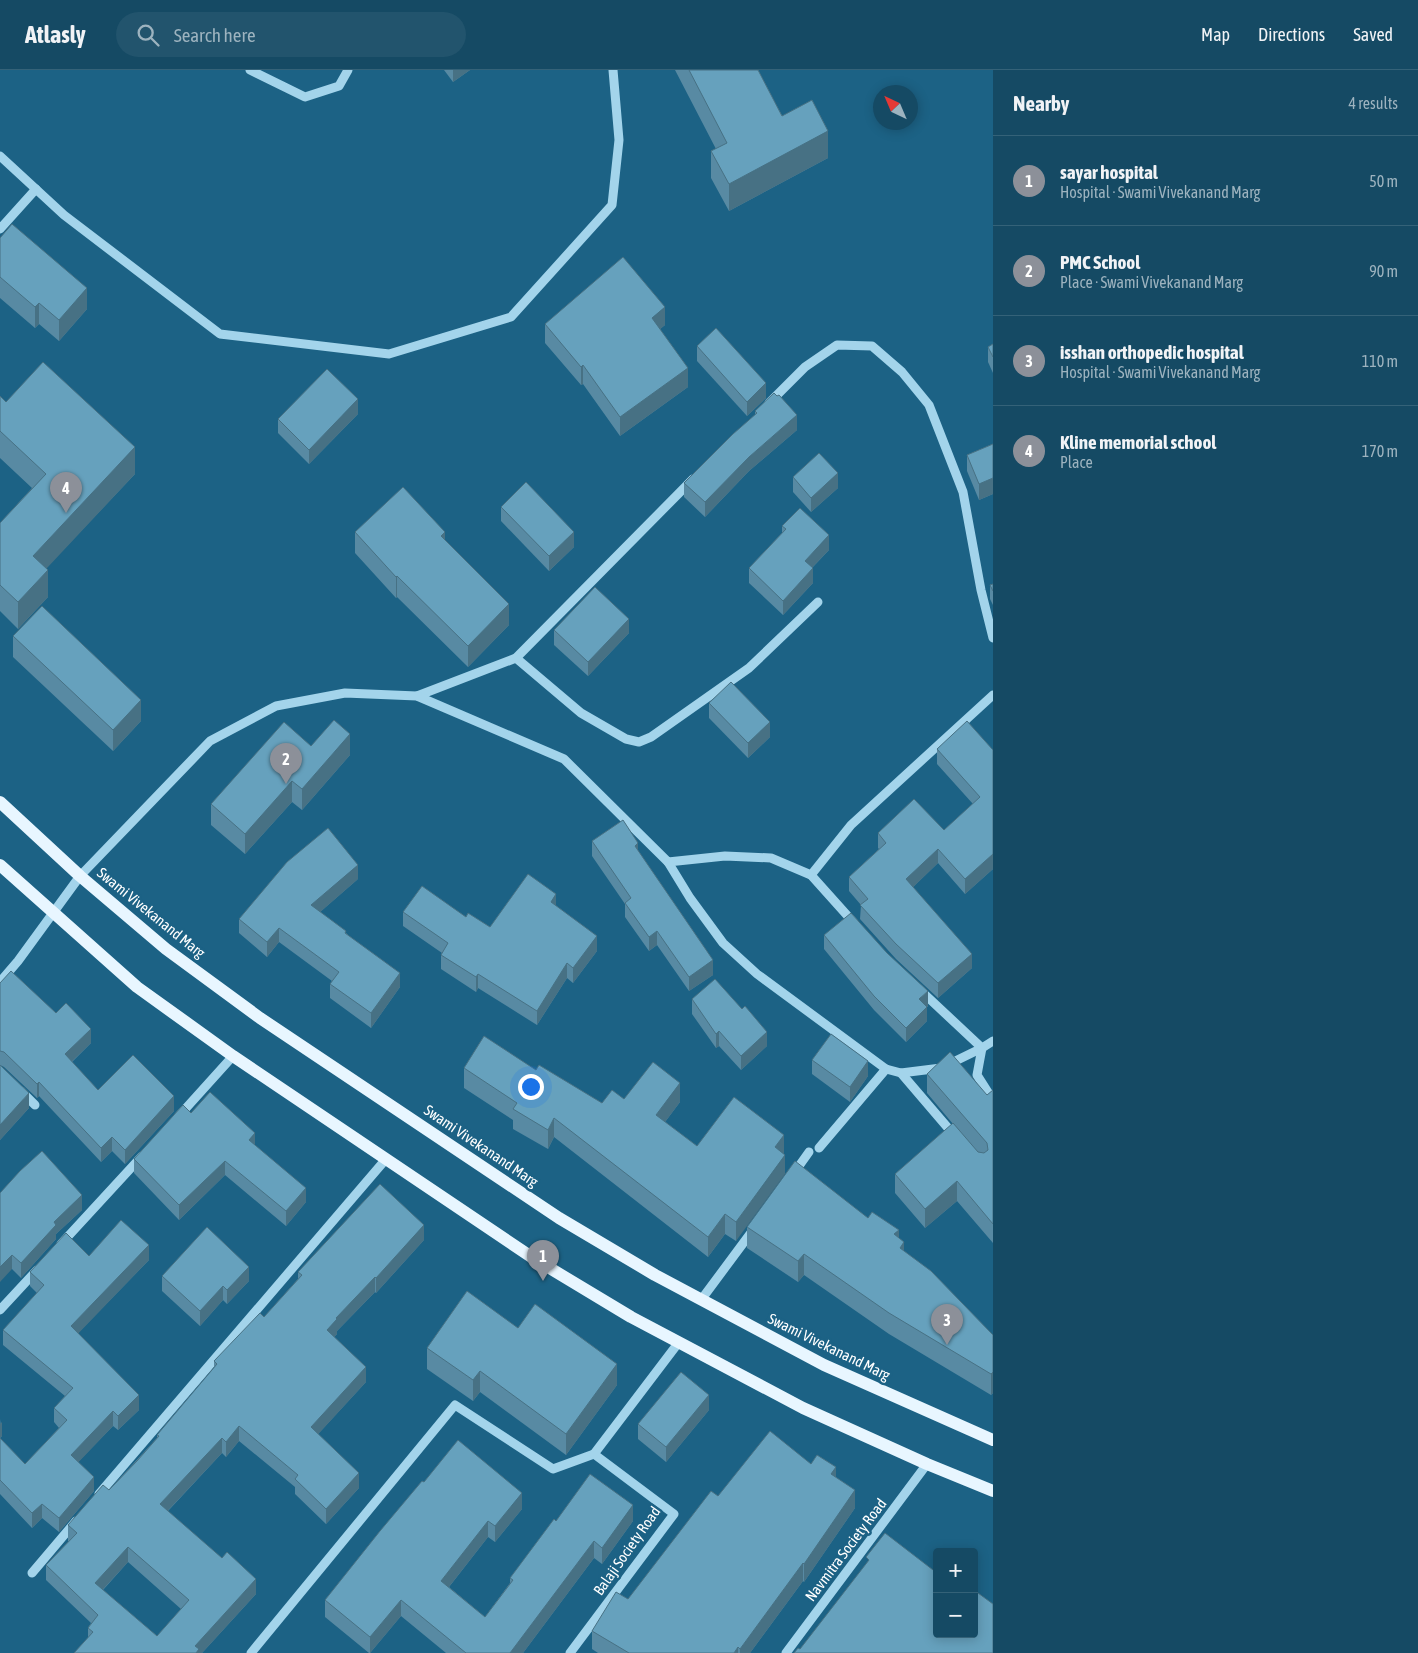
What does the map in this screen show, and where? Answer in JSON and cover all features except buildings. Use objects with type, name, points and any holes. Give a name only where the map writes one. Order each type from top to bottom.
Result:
[{"type":"main road","name":"Swami Vivekanand Marg","points":[[0,802],[80,876],[166,949],[260,1018],[559,1218],[655,1275],[824,1365],[993,1440]]},
{"type":"main road","points":[[0,865],[137,987],[233,1056],[533,1258],[631,1317],[804,1408],[927,1464],[993,1491]]},
{"type":"street","points":[[250,70],[305,97],[339,86],[348,70]]},
{"type":"street","points":[[0,156],[64,214],[220,334],[389,354],[511,316],[612,206],[619,140],[613,70]]},
{"type":"street","points":[[0,229],[36,189]]},
{"type":"street","points":[[763,409],[804,367],[837,346],[872,346],[902,372],[929,406],[963,492],[981,590],[993,638]]},
{"type":"street","points":[[417,696],[516,658],[701,472]]},
{"type":"street","points":[[516,658],[581,713],[626,739],[639,742],[651,737],[749,668],[818,602]]},
{"type":"street","points":[[0,982],[18,961],[80,876],[210,741],[276,706],[345,693],[417,696],[564,759],[668,862],[690,898],[723,944],[757,974],[886,1069],[901,1073],[941,1068],[982,1048],[993,1040]]},
{"type":"street","points":[[810,875],[851,825],[993,695]]},
{"type":"street","points":[[668,862],[725,856],[771,858],[810,875],[858,927]]},
{"type":"street","points":[[913,983],[982,1048]]},
{"type":"street","points":[[982,1048],[977,1075],[993,1100]]},
{"type":"street","points":[[170,1124],[233,1056]]},
{"type":"street","points":[[819,1148],[886,1069]]},
{"type":"street","points":[[901,1073],[963,1146]]},
{"type":"street","points":[[14,1085],[35,1105]]},
{"type":"street","points":[[0,1310],[151,1146]]},
{"type":"street","points":[[786,1183],[809,1152]]},
{"type":"street","points":[[90,1505],[386,1159]]},
{"type":"street","points":[[701,1300],[758,1222]]},
{"type":"street","points":[[251,1653],[455,1405],[552,1469],[594,1454],[679,1342]]},
{"type":"street","name":"Balaji Society Road","points":[[570,1653],[674,1514],[594,1454]]},
{"type":"street","name":"Navmitra Society Road","points":[[786,1653],[927,1464]]},
{"type":"street","points":[[32,1572],[83,1512]]},
{"type":"place","name":"Kline memorial school","points":[[66,513]]},
{"type":"place","name":"PMC School","points":[[286,784]]},
{"type":"place","name":"sayar hospital","points":[[543,1281]]},
{"type":"place","name":"isshan orthopedic hospital","points":[[947,1345]]}]
